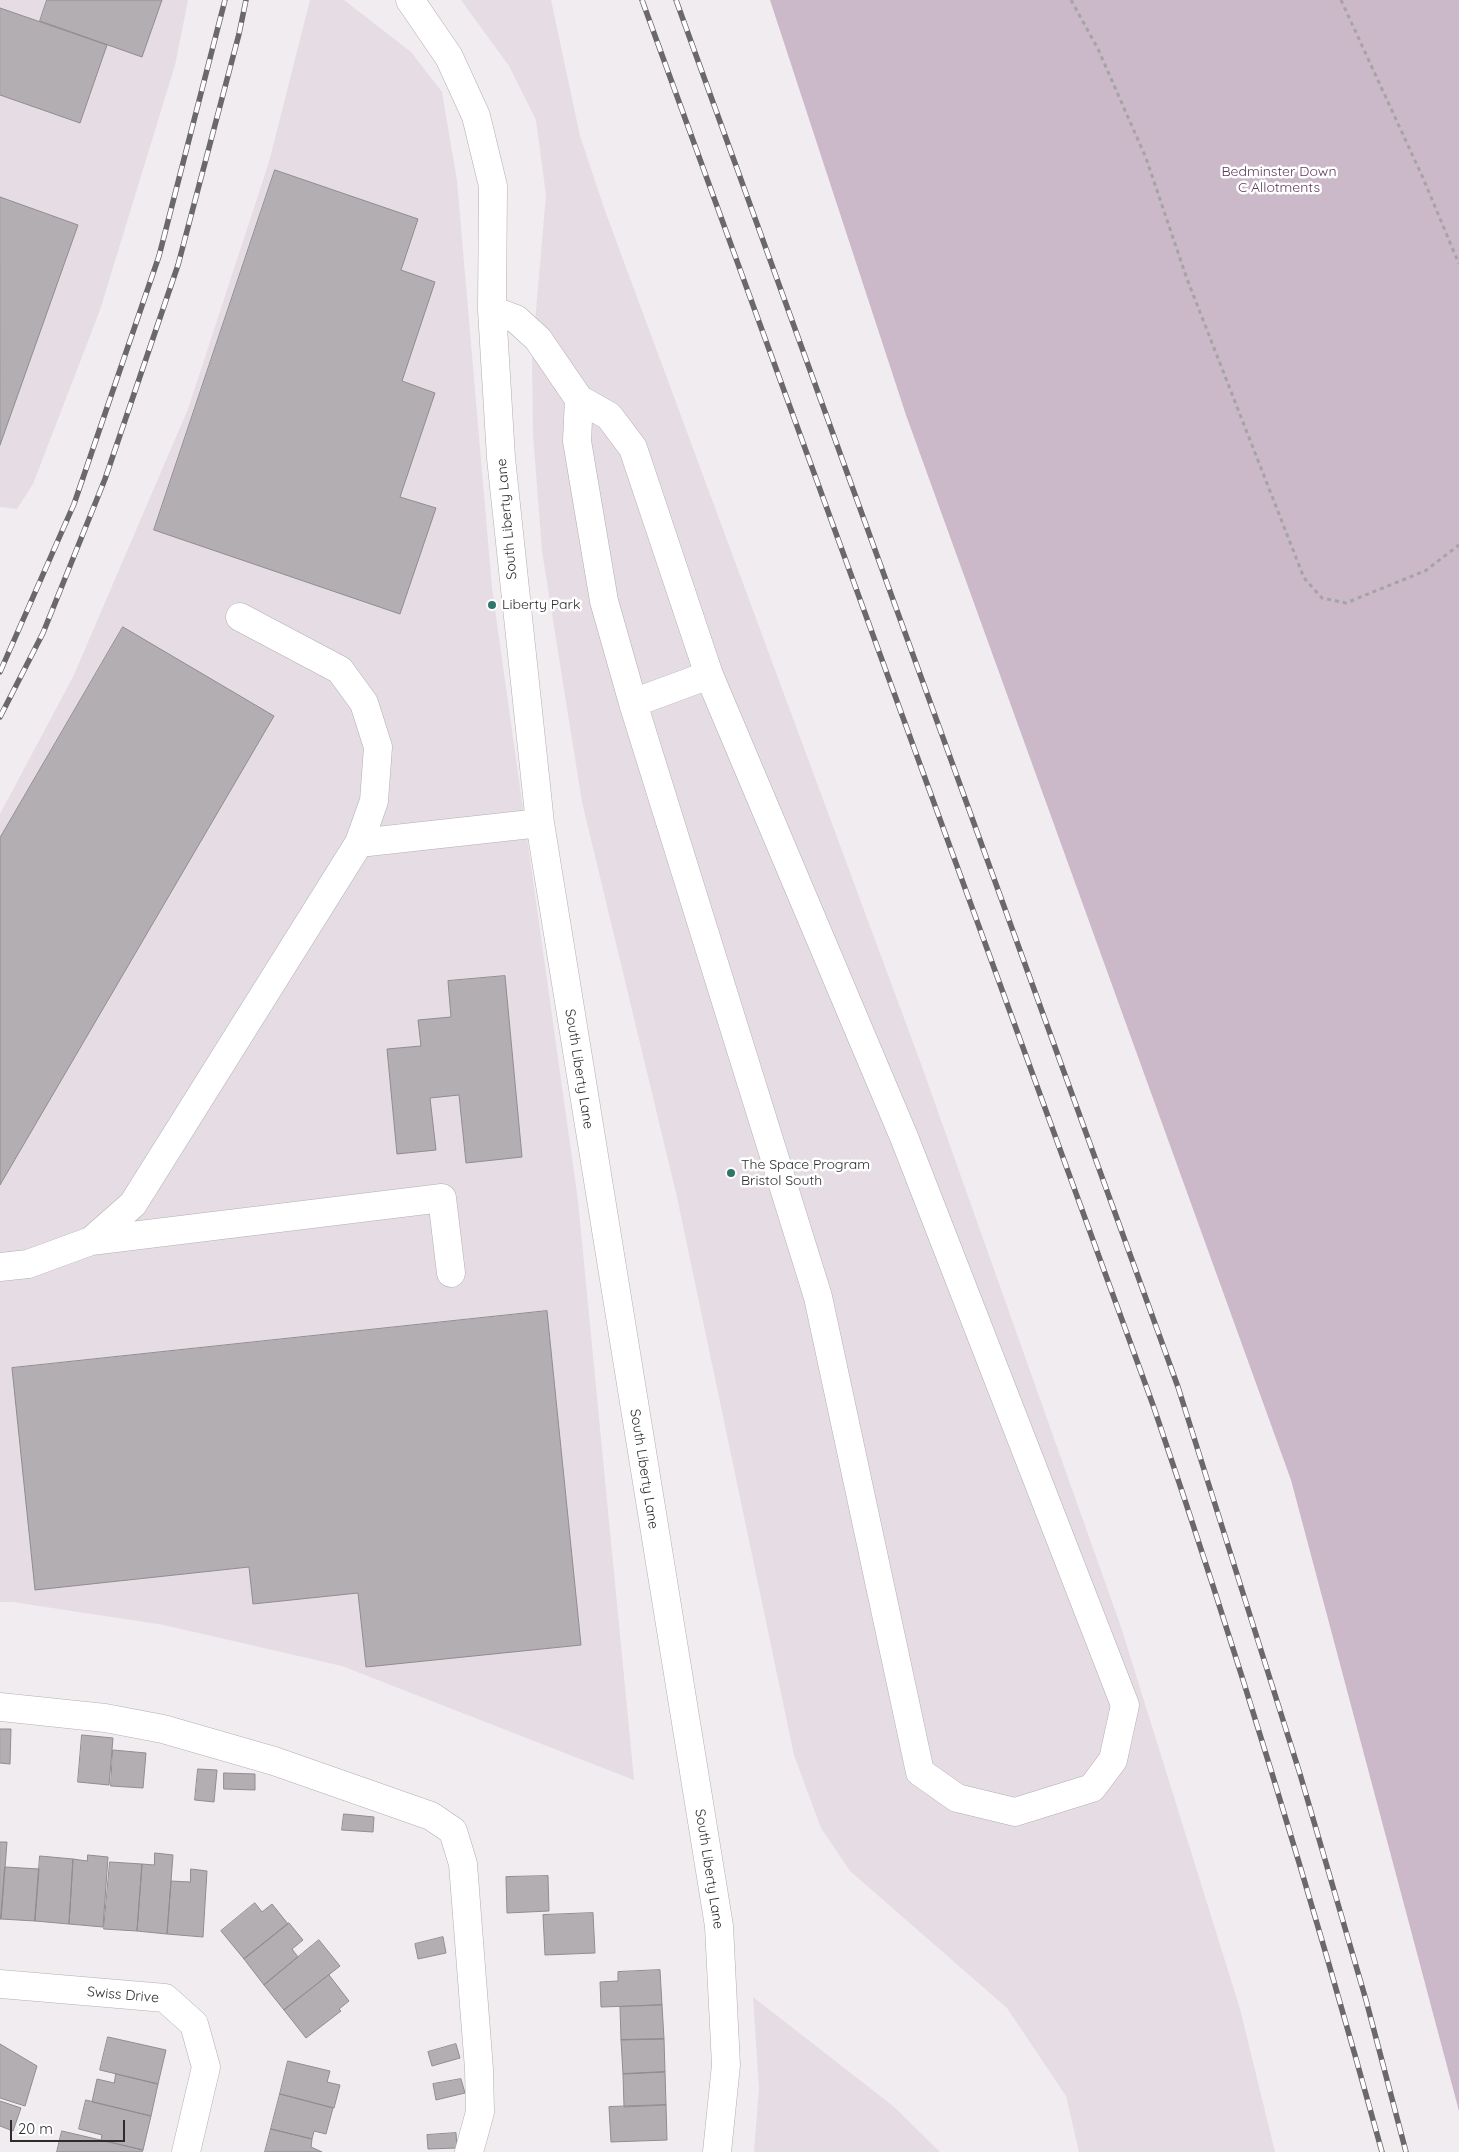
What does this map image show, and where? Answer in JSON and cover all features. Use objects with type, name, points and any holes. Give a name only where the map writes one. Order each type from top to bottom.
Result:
[{"type":"street","name":"South Liberty Lane","points":[[410,0],[449,57],[476,116],[493,186],[492,310],[501,458],[540,823],[719,1926],[726,2065],[717,2152]]},
{"type":"street","points":[[492,310],[516,319],[538,338],[579,399],[609,416],[633,448],[709,676],[904,1138],[1125,1705],[1113,1760],[1092,1788],[1015,1812],[957,1798],[920,1772],[818,1296],[633,703],[604,600],[578,441],[579,399]]},
{"type":"street","points":[[91,1241],[133,1204],[359,843],[374,801],[378,747],[364,703],[340,670],[240,617]]},
{"type":"street","points":[[633,703],[709,676]]},
{"type":"street","points":[[359,843],[540,823]]},
{"type":"street","points":[[0,1267],[28,1264],[91,1241],[442,1198],[451,1273]]},
{"type":"street","points":[[0,1707],[105,1718],[163,1729],[274,1761],[431,1816],[453,1831],[463,1864],[479,2069],[480,2112],[469,2152]]},
{"type":"street","name":"Swiss Drive","points":[[0,1984],[164,1998],[194,2024],[206,2067],[186,2152]]},
{"type":"path","points":[[1071,0],[1098,49],[1146,158],[1187,279],[1304,578],[1322,598],[1346,602],[1425,571],[1459,545]]},
{"type":"path","points":[[1341,0],[1423,178],[1459,264]]},
{"type":"shaded area","points":[[0,0],[188,0],[175,65],[100,310],[33,484],[17,509],[0,507]]},
{"type":"shaded area","points":[[310,0],[344,0],[411,52],[442,92],[457,181],[492,588],[578,1201],[634,1780],[342,1666],[164,1625],[13,1602],[0,1602],[0,814],[73,677],[188,409],[269,162]]},
{"type":"shaded area","points":[[461,0],[551,0],[580,136],[604,208],[921,1064],[1121,1627],[1240,2009],[1275,2152],[1079,2152],[1066,2096],[1007,2008],[850,1871],[821,1828],[794,1755],[677,1197],[582,802],[542,551],[533,434],[532,357],[546,195],[536,120],[509,66]]},
{"type":"shaded area","points":[[753,1997],[893,2106],[940,2152],[754,2152],[759,2089]]},
{"type":"green space","name":"Bedminster Down C Allotments","points":[[770,0],[1459,0],[1459,2111],[1291,1480],[906,415]]},
{"type":"building","points":[[47,0],[162,0],[142,57],[40,21]]},
{"type":"building","points":[[0,8],[107,45],[80,123],[0,95]]},
{"type":"building","points":[[275,170],[418,219],[401,270],[435,282],[402,381],[435,393],[400,497],[436,508],[400,614],[154,530]]},
{"type":"building","points":[[0,197],[78,225],[0,445]]},
{"type":"building","points":[[123,627],[274,716],[0,1185],[0,838]]},
{"type":"building","points":[[505,976],[522,1157],[466,1163],[459,1095],[430,1098],[436,1150],[397,1154],[387,1049],[421,1046],[418,1020],[451,1017],[448,981]]},
{"type":"building","points":[[547,1311],[581,1645],[366,1667],[358,1593],[253,1604],[249,1567],[35,1590],[12,1368]]},
{"type":"building","points":[[0,1729],[11,1729],[10,1764],[0,1763]]},
{"type":"building","points":[[82,1735],[113,1738],[109,1785],[78,1782]]},
{"type":"building","points":[[113,1750],[146,1753],[143,1788],[111,1786]]},
{"type":"building","points":[[198,1769],[217,1770],[214,1802],[195,1800]]},
{"type":"building","points":[[224,1773],[255,1774],[255,1790],[224,1789]]},
{"type":"building","points":[[344,1814],[374,1817],[373,1832],[342,1830]]},
{"type":"building","points":[[0,1842],[7,1842],[1,1919],[0,1919]]},
{"type":"building","points":[[155,1853],[173,1855],[167,1934],[137,1931],[142,1864],[154,1865]]},
{"type":"building","points":[[88,1855],[108,1857],[103,1927],[69,1924],[73,1859],[87,1861]]},
{"type":"building","points":[[40,1856],[73,1859],[69,1924],[35,1921]]},
{"type":"building","points":[[110,1862],[142,1864],[137,1931],[104,1929]]},
{"type":"building","points":[[5,1867],[39,1869],[35,1921],[1,1919]]},
{"type":"building","points":[[191,1869],[207,1871],[203,1937],[167,1934],[171,1881],[190,1882]]},
{"type":"building","points":[[548,1876],[549,1911],[507,1913],[506,1877]]},
{"type":"building","points":[[255,1903],[262,1912],[272,1904],[288,1924],[244,1959],[221,1931]]},
{"type":"building","points":[[593,1913],[595,1953],[545,1955],[543,1915]]},
{"type":"building","points":[[289,1923],[303,1940],[292,1949],[298,1957],[264,1985],[244,1959]]},
{"type":"building","points":[[443,1937],[446,1953],[418,1959],[415,1944]]},
{"type":"building","points":[[319,1940],[340,1966],[284,2010],[264,1985]]},
{"type":"building","points":[[660,1970],[662,2005],[601,2007],[600,1982],[618,1981],[618,1972]]},
{"type":"building","points":[[329,1975],[349,2001],[339,2009],[341,2011],[306,2038],[284,2010]]},
{"type":"building","points":[[662,2005],[664,2039],[621,2040],[620,2007]]},
{"type":"building","points":[[108,2037],[166,2050],[158,2084],[100,2070]]},
{"type":"building","points":[[664,2039],[665,2072],[623,2074],[621,2040]]},
{"type":"building","points":[[0,2044],[37,2066],[25,2106],[0,2098]]},
{"type":"building","points":[[456,2044],[460,2058],[432,2066],[428,2052]]},
{"type":"building","points":[[288,2061],[330,2071],[327,2082],[340,2085],[334,2108],[280,2094]]},
{"type":"building","points":[[665,2072],[666,2105],[624,2107],[623,2074]]},
{"type":"building","points":[[116,2074],[158,2084],[151,2116],[92,2102],[97,2079],[114,2083]]},
{"type":"building","points":[[461,2079],[465,2093],[436,2100],[433,2084]]},
{"type":"building","points":[[280,2094],[333,2108],[326,2134],[314,2131],[312,2139],[271,2129]]},
{"type":"building","points":[[86,2100],[151,2116],[143,2150],[101,2140],[102,2135],[79,2129]]},
{"type":"building","points":[[0,2101],[21,2108],[13,2131],[0,2126]]},
{"type":"building","points":[[666,2105],[667,2140],[611,2142],[609,2107]]},
{"type":"building","points":[[271,2129],[312,2139],[311,2147],[322,2152],[265,2152]]},
{"type":"building","points":[[62,2131],[143,2150],[142,2152],[57,2152]]},
{"type":"building","points":[[456,2133],[457,2148],[428,2149],[427,2135]]},
{"type":"railway","points":[[0,672],[74,504],[159,256],[225,0]]},
{"type":"railway","points":[[0,717],[43,633],[105,479],[178,265],[239,34],[246,0]]},
{"type":"railway","points":[[642,0],[1153,1405],[1215,1591],[1273,1777],[1329,1964],[1382,2152]]},
{"type":"railway","points":[[676,0],[1178,1387],[1300,1774],[1366,2000],[1406,2152]]},
{"type":"place","name":"Liberty Park","points":[[492,605]]},
{"type":"place","name":"The Space Program Bristol South","points":[[731,1173]]}]
